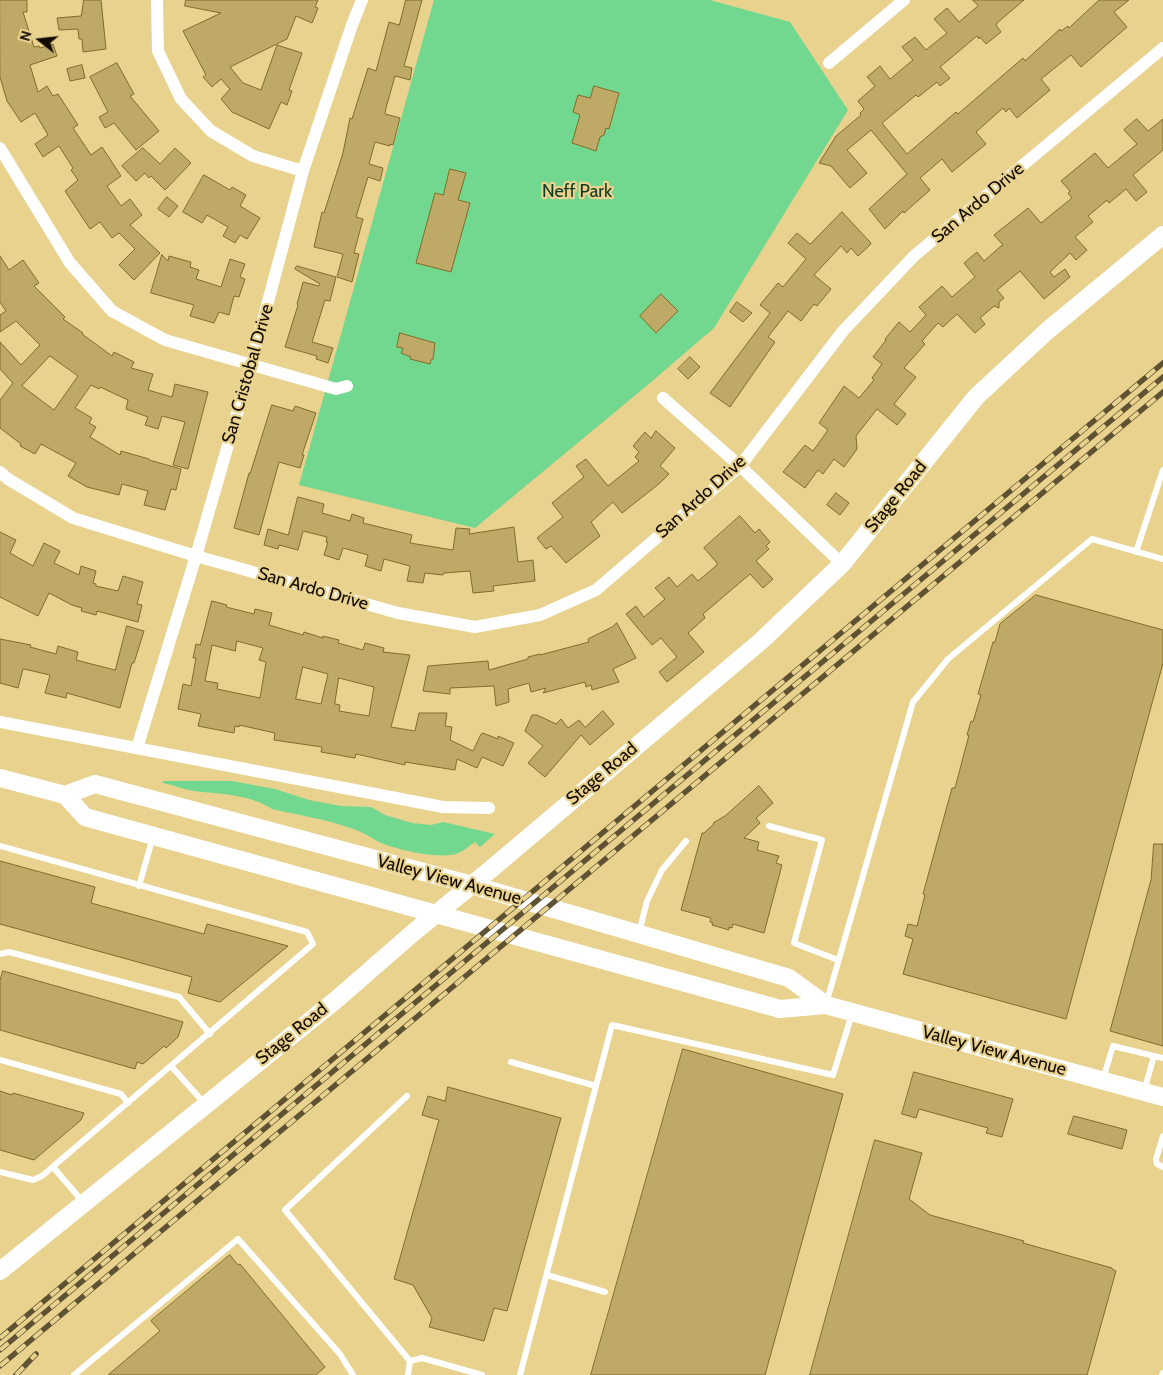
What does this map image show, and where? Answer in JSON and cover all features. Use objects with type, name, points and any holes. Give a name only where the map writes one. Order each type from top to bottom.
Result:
[{"type":"main road","name":"Stage Road","points":[[0,1271],[83,1202],[337,999],[761,640],[842,564],[976,397],[1047,331],[1163,235]]},
{"type":"main road","points":[[0,778],[65,795]]},
{"type":"main road","name":"Valley View Avenue","points":[[826,1005],[789,978],[472,885],[96,784],[65,795],[85,817],[780,1009],[826,1005],[1163,1097]]},
{"type":"street","points":[[157,0],[158,51],[181,99],[211,132],[253,156],[303,171]]},
{"type":"street","name":"San Cristobal Drive","points":[[137,748],[196,556],[251,365],[303,171],[362,0]]},
{"type":"street","points":[[829,63],[904,0]]},
{"type":"street","name":"San Ardo Drive","points":[[0,472],[8,479],[73,518],[196,556],[398,613],[475,627],[540,615],[596,590],[740,466],[843,331],[914,256],[1163,48]]},
{"type":"street","points":[[0,148],[70,262],[112,311],[165,340],[336,389],[347,386]]},
{"type":"street","points":[[663,398],[740,466],[842,564]]},
{"type":"street","points":[[0,722],[443,807],[489,808]]},
{"type":"lane","points":[[1136,552],[1163,470]]},
{"type":"lane","points":[[826,1005],[913,702],[948,659],[1092,539],[1163,560]]},
{"type":"lane","points":[[769,826],[822,840],[794,943],[838,960]]},
{"type":"lane","points":[[139,886],[154,836]]},
{"type":"lane","points":[[638,934],[647,901],[662,870],[686,841]]},
{"type":"lane","points":[[0,846],[307,932],[313,944],[53,1167],[33,1180],[0,1172]]},
{"type":"lane","points":[[0,954],[10,952],[179,997],[210,1034]]},
{"type":"lane","points":[[520,1375],[612,1025],[833,1075],[852,1012]]},
{"type":"lane","points":[[1103,1081],[1113,1046],[1163,1058]]},
{"type":"lane","points":[[1144,1092],[1154,1056]]},
{"type":"lane","points":[[0,1060],[121,1094],[128,1103]]},
{"type":"lane","points":[[510,1062],[596,1086]]},
{"type":"lane","points":[[172,1066],[205,1104]]},
{"type":"lane","points":[[406,1096],[285,1210],[410,1361],[408,1375]]},
{"type":"lane","points":[[1163,1136],[1156,1159],[1157,1164],[1163,1168]]},
{"type":"lane","points":[[53,1167],[83,1202]]},
{"type":"lane","points":[[74,1375],[238,1239],[340,1354],[353,1375]]},
{"type":"lane","points":[[547,1275],[605,1292]]},
{"type":"lane","points":[[410,1361],[422,1358],[482,1375]]},
{"type":"green space","name":"Neff Park","points":[[434,0],[710,0],[790,22],[848,110],[714,328],[475,528],[299,485]]},
{"type":"green space","points":[[163,781],[232,781],[275,789],[309,800],[341,806],[371,807],[385,815],[412,823],[431,825],[443,822],[495,834],[480,847],[475,842],[456,854],[418,853],[381,843],[358,831],[341,825],[272,809],[254,800],[224,794],[193,791],[163,783]]},
{"type":"building","points":[[0,0],[27,0],[27,12],[23,12],[34,47],[39,46],[40,48],[53,44],[57,56],[30,65],[38,92],[47,86],[53,96],[58,94],[78,125],[73,128],[91,155],[102,147],[121,176],[107,186],[121,206],[130,199],[142,215],[130,225],[160,253],[134,280],[119,265],[135,249],[119,233],[112,238],[100,222],[90,229],[65,191],[78,180],[59,146],[43,157],[35,144],[48,135],[35,113],[21,122],[7,101],[0,77]]},
{"type":"building","points":[[84,0],[101,0],[106,49],[83,52],[82,39],[79,39],[78,29],[59,30],[57,18],[81,16]]},
{"type":"building","points":[[186,0],[318,0],[315,7],[318,8],[312,23],[296,16],[287,39],[230,67],[243,83],[261,90],[277,45],[302,53],[289,90],[292,91],[287,105],[281,102],[269,129],[232,112],[221,99],[230,89],[221,79],[212,87],[203,77],[206,75],[183,31],[221,13],[185,6]]},
{"type":"building","points":[[406,0],[422,0],[404,66],[412,68],[410,80],[395,76],[386,108],[385,114],[400,118],[393,145],[375,142],[369,164],[383,168],[380,181],[368,177],[356,217],[363,219],[354,253],[359,254],[352,282],[337,277],[343,254],[314,247],[322,212],[324,213],[343,153],[350,118],[352,119],[368,68],[376,71],[389,22],[399,25]]},
{"type":"building","points":[[973,0],[1024,0],[997,23],[996,25],[1001,32],[986,44],[977,36],[940,67],[950,78],[940,86],[937,82],[918,97],[916,95],[882,123],[907,154],[956,112],[958,114],[1023,58],[1025,61],[1060,29],[1061,31],[1068,26],[1069,28],[1099,0],[1129,0],[1114,12],[1127,27],[1081,67],[1071,55],[1041,79],[1050,90],[1017,118],[1009,108],[1006,112],[1003,108],[976,132],[986,144],[952,172],[942,159],[920,178],[930,190],[904,213],[903,211],[885,229],[869,209],[907,174],[871,130],[847,150],[867,173],[850,188],[831,166],[819,163],[836,136],[861,115],[860,113],[864,109],[858,101],[875,86],[867,77],[880,66],[890,79],[913,60],[902,47],[915,37],[926,50],[947,33],[934,19],[947,8],[959,22],[978,6]]},
{"type":"building","points":[[117,63],[134,94],[130,96],[159,131],[136,150],[114,123],[105,128],[99,117],[108,112],[90,77]]},
{"type":"building","points":[[82,65],[85,78],[70,81],[67,69]]},
{"type":"building","points":[[594,86],[619,93],[609,129],[606,128],[604,135],[600,137],[596,151],[572,143],[580,115],[573,112],[578,95],[590,98]]},
{"type":"building","points":[[1137,119],[1148,131],[1163,119],[1163,150],[1133,175],[1147,192],[1136,201],[1126,189],[1109,203],[1107,200],[1088,216],[1093,222],[1075,237],[1087,250],[1076,260],[1070,253],[1050,272],[1054,277],[1065,269],[1070,277],[1044,299],[1020,271],[997,290],[1004,298],[999,302],[999,308],[994,306],[980,318],[985,324],[975,333],[957,314],[943,327],[938,323],[922,341],[925,344],[904,368],[916,377],[894,404],[906,414],[897,425],[877,409],[856,436],[857,449],[844,467],[834,459],[823,474],[818,470],[805,488],[783,472],[805,445],[813,451],[828,430],[819,423],[844,386],[859,398],[874,380],[872,378],[882,364],[873,357],[899,322],[910,332],[926,315],[919,307],[942,286],[952,297],[975,277],[964,263],[977,252],[984,261],[1003,245],[994,235],[1028,208],[1041,223],[1072,198],[1068,193],[1070,191],[1061,181],[1095,153],[1108,168],[1137,144],[1124,130]]},
{"type":"building","points":[[143,148],[160,164],[175,148],[191,163],[165,190],[151,176],[149,178],[145,173],[136,181],[122,166]]},
{"type":"building","points":[[450,169],[466,173],[458,200],[470,203],[451,272],[416,263],[435,193],[443,195]]},
{"type":"building","points":[[204,175],[230,190],[232,187],[246,195],[240,206],[260,218],[247,239],[240,235],[235,243],[223,236],[228,227],[207,215],[202,223],[183,212]]},
{"type":"building","points":[[167,197],[178,206],[169,217],[158,209]]},
{"type":"building","points":[[842,212],[871,243],[870,245],[858,256],[851,248],[847,253],[841,246],[814,275],[831,289],[817,306],[814,304],[801,321],[788,311],[768,337],[775,342],[730,407],[710,393],[770,313],[760,305],[778,283],[783,287],[806,259],[788,243],[797,233],[810,244]]},
{"type":"building","points":[[162,255],[168,261],[169,256],[191,262],[190,267],[199,270],[196,279],[221,287],[230,259],[245,264],[240,277],[245,279],[239,297],[234,296],[229,315],[219,312],[214,323],[190,316],[194,305],[151,293]]},
{"type":"building","points":[[0,256],[9,270],[23,260],[39,283],[34,286],[65,317],[63,319],[112,356],[114,352],[134,362],[131,368],[153,374],[148,390],[172,397],[175,384],[208,392],[188,469],[173,465],[185,422],[162,416],[158,429],[145,425],[148,417],[126,409],[128,400],[100,387],[99,389],[91,385],[75,408],[92,418],[89,423],[96,427],[90,437],[120,455],[121,451],[181,469],[176,490],[171,489],[165,510],[144,505],[148,491],[122,484],[119,495],[87,487],[68,476],[76,463],[41,444],[35,454],[20,446],[21,444],[0,428],[0,400],[13,383],[0,369],[0,342],[21,365],[40,345],[16,321],[0,332],[0,315],[6,311],[0,302]],"holes":[[[50,356],[78,376],[54,410],[22,386]]]},
{"type":"building","points":[[297,266],[336,277],[330,301],[325,300],[312,342],[333,348],[328,363],[316,359],[317,356],[285,347],[303,282],[319,286],[320,284],[295,269]]},
{"type":"building","points":[[661,294],[678,311],[656,333],[640,316]]},
{"type":"building","points":[[737,302],[752,313],[743,322],[730,312]]},
{"type":"building","points":[[400,333],[435,343],[433,359],[430,364],[410,359],[411,357],[401,353],[403,348],[397,347]]},
{"type":"building","points":[[690,357],[700,367],[688,379],[678,369]]},
{"type":"building","points":[[272,405],[293,411],[295,406],[316,413],[302,455],[304,455],[300,468],[279,462],[259,535],[234,528],[249,473]]},
{"type":"building","points":[[656,431],[675,448],[660,466],[669,474],[622,513],[613,502],[591,522],[600,536],[566,563],[551,546],[546,549],[537,538],[563,517],[552,503],[584,477],[576,466],[586,459],[608,486],[639,461],[635,457],[639,452],[633,446],[645,432],[651,438]]},
{"type":"building","points":[[836,493],[849,503],[840,515],[827,505]]},
{"type":"building","points":[[298,497],[324,504],[322,513],[350,521],[352,514],[364,518],[363,523],[412,535],[410,543],[453,550],[456,528],[470,529],[469,534],[514,527],[518,562],[533,560],[535,581],[493,586],[494,591],[473,593],[470,571],[444,573],[443,575],[425,573],[423,583],[407,581],[410,566],[384,559],[381,571],[365,566],[368,555],[343,548],[339,560],[324,555],[328,542],[326,542],[327,537],[303,531],[298,550],[279,545],[278,549],[264,545],[268,529],[288,535]]},
{"type":"building","points":[[740,516],[755,533],[759,529],[770,542],[766,546],[769,549],[756,561],[773,579],[763,588],[750,574],[703,614],[705,618],[688,633],[704,652],[667,682],[659,672],[677,657],[661,638],[652,645],[626,614],[636,606],[644,617],[665,599],[655,588],[669,577],[677,587],[692,574],[698,581],[717,565],[704,548]]},
{"type":"building","points":[[0,532],[16,540],[10,553],[33,566],[44,543],[60,551],[54,563],[79,575],[81,566],[96,571],[93,583],[96,586],[118,591],[123,576],[143,582],[137,604],[142,605],[138,622],[97,611],[96,615],[81,611],[82,608],[49,593],[38,616],[0,597]]},
{"type":"building","points":[[1036,595],[1163,630],[1163,663],[1066,1019],[903,974],[913,939],[905,936],[908,924],[917,926],[925,895],[923,894],[952,788],[955,788],[971,721],[973,722],[981,695],[978,694],[993,642],[995,642],[1000,624]]},
{"type":"building","points":[[212,601],[227,605],[226,607],[254,614],[255,609],[272,613],[269,625],[303,635],[304,632],[323,638],[323,636],[339,640],[338,643],[363,650],[365,643],[384,648],[383,652],[410,655],[391,727],[415,731],[419,713],[447,713],[445,726],[452,727],[450,740],[473,751],[483,733],[498,739],[498,736],[514,743],[503,766],[482,757],[477,768],[457,759],[455,770],[405,762],[405,765],[356,754],[355,758],[321,752],[322,747],[274,740],[275,733],[239,725],[239,727],[235,726],[234,733],[198,726],[201,714],[178,709],[183,684],[191,686],[196,658],[193,658],[196,644],[200,645]],"holes":[[[237,641],[263,648],[259,660],[266,662],[260,698],[217,689],[218,683],[205,681],[212,645],[235,651]],[[303,667],[328,674],[321,704],[296,699]],[[339,678],[374,687],[369,716],[339,711],[340,705],[335,704]]]},
{"type":"building","points":[[617,623],[636,658],[613,669],[619,682],[592,690],[591,685],[586,687],[585,682],[543,693],[546,688],[531,692],[529,683],[508,689],[509,702],[496,706],[494,686],[450,688],[450,694],[423,691],[428,666],[488,661],[489,670],[528,659],[528,657],[589,642],[588,639]]},
{"type":"building","points":[[127,626],[144,631],[134,663],[132,663],[120,708],[67,693],[66,698],[45,693],[50,675],[24,669],[18,688],[0,683],[0,639],[31,645],[30,647],[56,654],[58,646],[78,652],[76,660],[115,670]]},
{"type":"building","points":[[603,711],[614,724],[590,745],[581,735],[545,777],[528,763],[543,746],[525,731],[532,715],[537,715],[556,724],[561,719],[568,728],[579,720],[585,727]]},
{"type":"building","points":[[759,786],[773,803],[756,818],[760,823],[744,838],[759,842],[757,850],[779,856],[776,863],[782,865],[764,933],[733,924],[732,928],[729,927],[729,930],[712,925],[713,923],[710,922],[711,918],[681,910],[702,833],[713,823],[725,816]]},
{"type":"building","points":[[1154,844],[1163,844],[1163,1046],[1110,1031],[1151,880]]},
{"type":"building","points":[[0,861],[95,887],[91,903],[204,934],[207,924],[288,946],[220,1002],[188,993],[192,977],[0,924]]},
{"type":"building","points":[[3,971],[183,1022],[178,1037],[143,1064],[137,1062],[135,1069],[0,1030],[0,981]]},
{"type":"building","points":[[683,1049],[843,1094],[765,1375],[591,1375]]},
{"type":"building","points":[[914,1072],[1013,1099],[1002,1137],[986,1133],[988,1128],[919,1109],[916,1118],[902,1114]]},
{"type":"building","points":[[448,1087],[561,1118],[507,1311],[494,1308],[484,1341],[429,1327],[432,1318],[413,1285],[394,1279],[439,1120],[422,1115],[428,1096],[445,1101]]},
{"type":"building","points":[[0,1091],[84,1113],[81,1120],[34,1160],[0,1150]]},
{"type":"building","points":[[1074,1116],[1127,1130],[1122,1149],[1068,1134]]},
{"type":"building","points":[[875,1140],[922,1153],[909,1199],[930,1215],[1024,1241],[1023,1243],[1112,1268],[1116,1271],[1087,1375],[810,1375]]},
{"type":"building","points":[[230,1255],[238,1265],[240,1264],[325,1367],[316,1375],[108,1375],[160,1331],[151,1321]]},
{"type":"railway","points":[[0,1338],[1163,363]]},
{"type":"railway","points":[[0,1350],[1163,377]]},
{"type":"railway","points":[[0,1366],[1163,392]]},
{"type":"railway","points":[[16,1375],[36,1354]]}]
